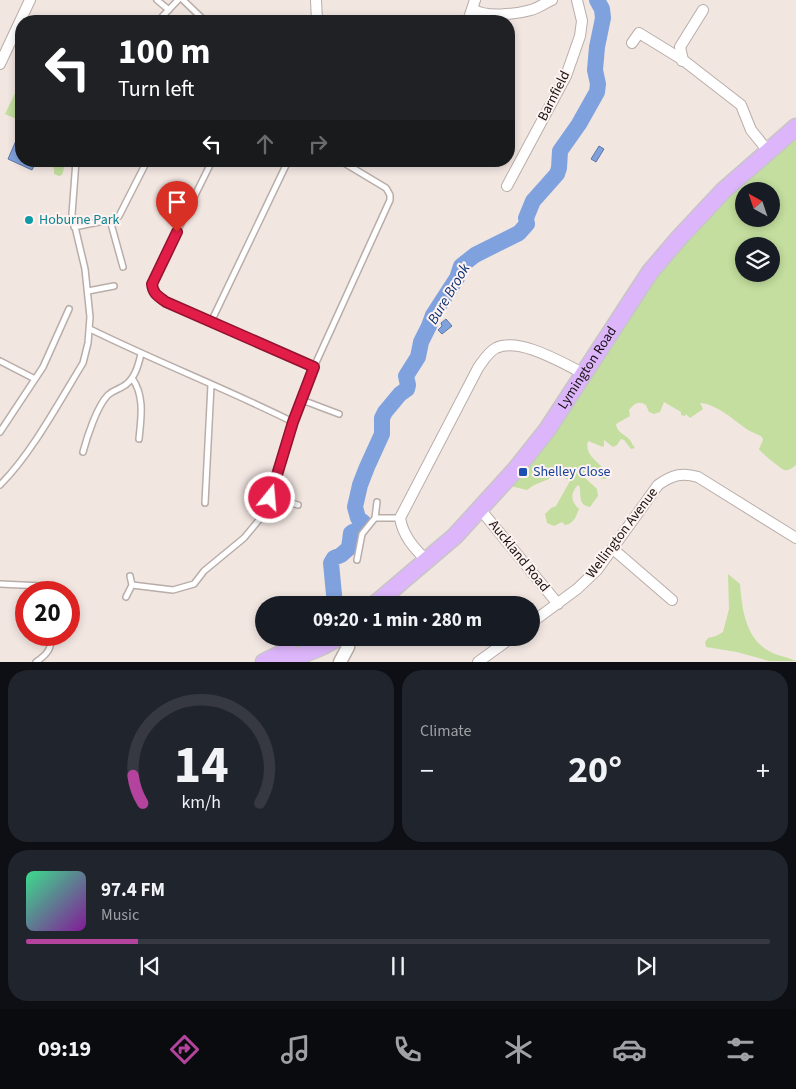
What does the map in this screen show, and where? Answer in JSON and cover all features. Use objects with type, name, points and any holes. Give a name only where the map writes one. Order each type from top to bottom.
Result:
[{"type":"main road","name":"Lymington Road","points":[[385,596],[455,536],[516,469],[547,430],[650,272],[723,191],[796,127]]},
{"type":"main road","points":[[281,662],[322,646]]},
{"type":"main road","points":[[264,662],[302,654]]},
{"type":"street","points":[[23,15],[30,0]]},
{"type":"street","points":[[316,0],[317,15]]},
{"type":"street","points":[[474,4],[477,12],[504,14],[531,10],[552,0]]},
{"type":"street","name":"Barnfield","points":[[507,186],[566,76],[580,36],[582,21],[577,0]]},
{"type":"street","points":[[681,62],[680,47],[703,10]]},
{"type":"street","points":[[0,64],[15,32]]},
{"type":"street","points":[[632,43],[639,33],[741,105],[751,130],[768,151]]},
{"type":"street","points":[[427,561],[406,538],[400,518],[478,368],[494,349],[510,345],[522,346],[583,373]]},
{"type":"street","name":"Wellington Avenue","points":[[540,617],[577,589],[597,570],[658,485],[678,474],[698,477],[796,538]]},
{"type":"street","name":"Auckland Road","points":[[480,509],[558,604]]},
{"type":"street","points":[[613,549],[672,600]]},
{"type":"street","points":[[340,662],[348,646]]},
{"type":"street","points":[[478,662],[500,646]]},
{"type":"lane","points":[[157,0],[169,10]]},
{"type":"lane","points":[[164,15],[178,0]]},
{"type":"lane","points":[[183,0],[199,15]]},
{"type":"lane","points":[[0,485],[36,438],[83,363],[90,329],[88,291],[74,227],[72,199],[75,167]]},
{"type":"lane","points":[[74,227],[110,220],[119,216],[144,167]]},
{"type":"lane","points":[[209,167],[152,284],[156,296],[314,367]]},
{"type":"lane","points":[[211,322],[285,167]]},
{"type":"lane","points":[[132,585],[173,590],[194,584],[204,571],[244,538],[259,520],[270,497],[293,422],[314,367],[390,200],[390,195],[386,188],[350,167]]},
{"type":"lane","points":[[110,220],[123,267]]},
{"type":"lane","points":[[88,291],[114,286]]},
{"type":"lane","points":[[0,432],[35,379],[56,340],[69,309]]},
{"type":"lane","points":[[90,329],[141,354],[258,404],[293,422]]},
{"type":"lane","points":[[83,452],[86,438],[107,396],[114,390],[124,386],[132,378],[141,354]]},
{"type":"lane","points":[[0,361],[35,379]]},
{"type":"lane","points":[[132,378],[137,385],[141,400],[139,439]]},
{"type":"lane","points":[[205,503],[211,385]]},
{"type":"lane","points":[[302,400],[339,414]]},
{"type":"lane","points":[[270,497],[298,505]]},
{"type":"lane","points":[[357,560],[362,534],[375,518],[376,502]]},
{"type":"lane","points":[[375,518],[400,518]]},
{"type":"lane","points":[[126,596],[132,585],[130,576]]},
{"type":"lane","points":[[0,584],[15,585]]},
{"type":"lane","points":[[36,662],[50,649],[50,646]]},
{"type":"green space","points":[[15,93],[15,118],[5,114]]},
{"type":"green space","points":[[796,130],[796,465],[787,470],[782,469],[759,449],[763,440],[762,437],[748,430],[713,406],[700,403],[703,409],[690,418],[686,414],[685,416],[681,415],[681,412],[664,402],[660,412],[654,414],[649,412],[646,405],[638,403],[634,404],[629,410],[630,416],[616,424],[618,429],[630,440],[635,448],[631,449],[621,439],[613,447],[604,440],[603,447],[588,441],[587,447],[591,456],[603,468],[608,478],[600,478],[596,471],[585,471],[583,476],[597,489],[598,496],[590,507],[586,506],[581,499],[579,485],[577,486],[572,495],[574,504],[579,509],[573,521],[565,525],[562,522],[554,526],[547,523],[545,514],[556,506],[570,481],[560,475],[561,468],[556,464],[549,479],[527,490],[510,486],[684,236],[735,188],[735,228],[780,228],[780,182],[741,182]]},
{"type":"green space","points":[[53,167],[64,167],[62,175],[59,176],[54,174]]},
{"type":"green space","points":[[728,574],[740,584],[746,621],[754,637],[767,650],[796,661],[769,661],[737,652],[706,647],[705,642],[708,638],[723,632],[729,609]]},
{"type":"water","points":[[15,143],[15,162],[8,159]]},
{"type":"water","points":[[599,146],[604,149],[596,162],[591,159]]},
{"type":"water","points":[[446,319],[452,326],[442,334],[438,330],[442,326],[441,323]]},
{"type":"waterway","name":"Bure Brook","points":[[334,596],[331,563],[334,558],[349,548],[351,533],[360,528],[364,523],[358,518],[355,507],[360,485],[382,434],[382,418],[400,394],[407,389],[406,376],[418,357],[421,342],[433,315],[457,278],[461,266],[475,255],[519,233],[527,224],[526,218],[533,201],[557,174],[560,151],[579,124],[597,92],[598,84],[595,70],[597,47],[603,18],[602,9],[597,0]]},
{"type":"place","name":"Hoburne Park","points":[[29,220]]},
{"type":"place","name":"Shelley Close","points":[[523,472]]},
{"type":"route","points":[[177,232],[152,284],[156,296],[314,367],[293,422],[270,498]]}]
